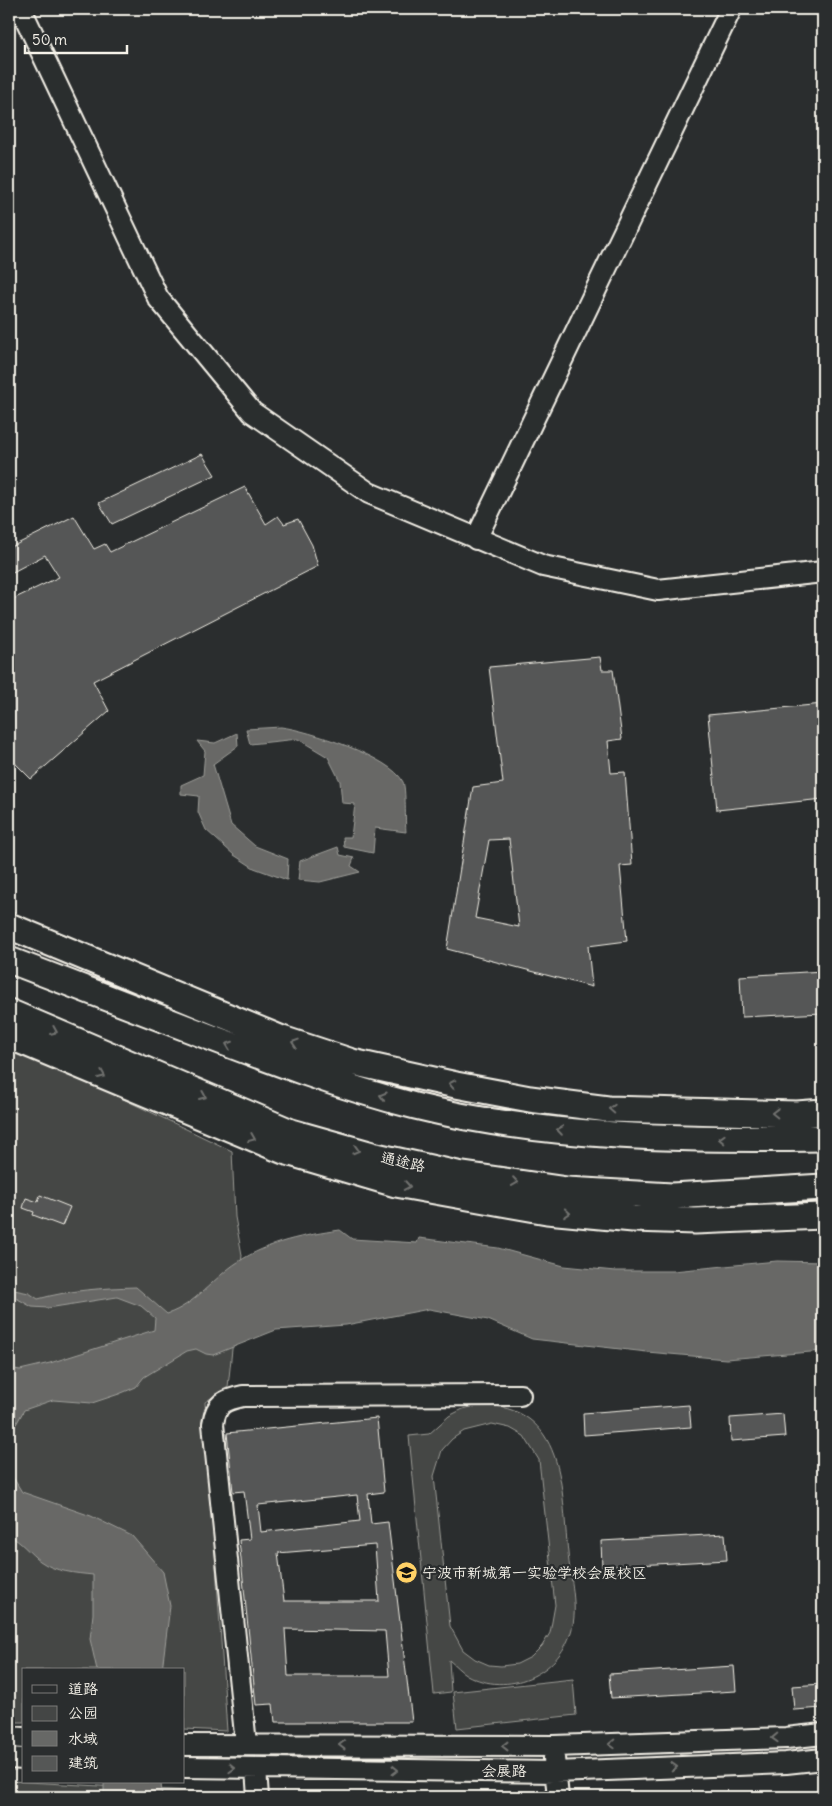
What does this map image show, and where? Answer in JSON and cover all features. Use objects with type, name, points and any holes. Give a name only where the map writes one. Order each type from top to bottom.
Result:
[{"type":"main road","points":[[9,926],[282,1039],[352,1062],[530,1099],[608,1109],[797,1114],[823,1112]]},
{"type":"main road","points":[[9,960],[303,1072],[415,1106],[490,1121],[575,1132],[725,1140],[823,1138]]},
{"type":"main road","name":"通途路","points":[[9,1012],[291,1132],[376,1156],[457,1174],[567,1190],[672,1196],[823,1187]]},
{"type":"main road","points":[[9,1036],[284,1151],[396,1184],[547,1211],[632,1219],[695,1221],[823,1216]]},
{"type":"street","points":[[20,9],[158,298],[252,412],[369,493],[543,566],[658,590],[823,572]]},
{"type":"street","points":[[476,539],[732,9]]},
{"type":"street","points":[[246,1744],[213,1424],[215,1412],[229,1399],[243,1396],[520,1395]]},
{"type":"street","name":"会展路","points":[[185,1745],[554,1746],[786,1738],[823,1734]]},
{"type":"street","points":[[9,1736],[22,1738]]},
{"type":"street","points":[[554,1746],[558,1797]]},
{"type":"street","points":[[9,1758],[22,1759]]},
{"type":"street","name":"会展路","points":[[185,1766],[256,1769],[555,1772],[786,1763],[823,1759]]},
{"type":"street","points":[[256,1769],[258,1797]]},
{"type":"green space","points":[[9,1047],[71,1074],[232,1151],[235,1217],[242,1255],[228,1387],[205,1402],[227,1731],[185,1729],[185,1668],[22,1668],[22,1722],[9,1722]]},
{"type":"green space","points":[[479,1405],[508,1409],[529,1419],[544,1435],[554,1455],[564,1503],[573,1593],[573,1623],[564,1647],[555,1660],[529,1678],[498,1684],[482,1681],[467,1675],[449,1660],[451,1692],[434,1694],[409,1436],[429,1434],[449,1416],[463,1409]],"holes":[[[492,1424],[510,1428],[524,1436],[539,1460],[555,1605],[550,1633],[542,1646],[531,1657],[517,1664],[501,1666],[489,1665],[475,1659],[463,1650],[450,1626],[434,1476],[442,1450],[452,1439],[464,1431]]]},
{"type":"green space","points":[[573,1679],[576,1715],[457,1728],[453,1692]]},
{"type":"green space","points":[[9,1781],[22,1782],[22,1784],[64,1784],[228,1793],[233,1797],[9,1797]]},
{"type":"water","points":[[281,727],[309,733],[348,746],[383,763],[396,773],[404,785],[406,832],[375,828],[373,853],[344,847],[343,837],[351,837],[355,804],[342,803],[340,781],[328,757],[298,739],[250,744],[246,729]]},
{"type":"water","points":[[237,733],[238,746],[213,764],[231,825],[255,846],[288,859],[287,880],[254,868],[234,855],[206,830],[198,812],[199,796],[181,794],[181,785],[203,775],[205,751],[197,741],[215,743]]},
{"type":"water","points":[[338,847],[340,855],[354,858],[351,866],[360,872],[320,882],[298,880],[300,861]]},
{"type":"water","points":[[340,1230],[352,1239],[417,1243],[419,1238],[498,1248],[564,1266],[615,1271],[673,1271],[777,1261],[823,1262],[823,1351],[726,1359],[647,1352],[532,1339],[488,1320],[429,1309],[346,1325],[276,1330],[213,1355],[196,1349],[187,1351],[144,1377],[136,1387],[119,1394],[92,1403],[53,1400],[24,1410],[9,1437],[9,1368],[20,1370],[50,1363],[154,1330],[155,1318],[141,1306],[117,1297],[48,1308],[32,1307],[9,1294],[9,1289],[29,1293],[38,1299],[86,1290],[136,1287],[167,1314],[195,1298],[229,1268],[262,1249],[287,1240]]},
{"type":"water","points":[[9,1471],[22,1492],[91,1516],[132,1536],[163,1572],[170,1606],[162,1668],[97,1668],[90,1639],[93,1614],[93,1575],[52,1568],[36,1558],[9,1536]]},
{"type":"water","points":[[104,1784],[161,1784],[162,1797],[104,1797]]},
{"type":"building","points":[[202,454],[215,475],[112,524],[99,503]]},
{"type":"building","points":[[245,487],[266,524],[278,516],[284,524],[298,519],[312,545],[318,566],[93,681],[109,711],[31,779],[9,757],[9,601],[59,577],[45,555],[9,574],[9,548],[74,516],[94,549],[105,544],[110,552]]},
{"type":"building","points":[[600,657],[602,670],[613,670],[622,739],[608,741],[611,773],[625,772],[632,865],[620,866],[627,941],[588,946],[592,987],[447,949],[473,787],[503,783],[489,667]],"holes":[[[509,839],[519,927],[475,918],[489,840]]]},
{"type":"building","points":[[823,704],[823,799],[717,810],[708,715]]},
{"type":"building","points":[[823,971],[823,1013],[742,1017],[740,976]]},
{"type":"building","points":[[40,1195],[70,1207],[62,1226],[33,1215],[34,1212],[23,1208],[26,1198],[38,1202]]},
{"type":"building","points":[[689,1405],[691,1427],[584,1435],[583,1413]]},
{"type":"building","points":[[783,1414],[785,1437],[731,1441],[730,1418]]},
{"type":"building","points":[[377,1418],[384,1492],[368,1494],[371,1524],[388,1522],[412,1722],[275,1722],[273,1704],[256,1705],[239,1540],[250,1539],[244,1491],[233,1492],[227,1433]],"holes":[[[357,1495],[360,1521],[261,1532],[258,1505]],[[375,1545],[379,1601],[284,1601],[278,1553]],[[285,1629],[385,1631],[389,1676],[288,1676]]]},
{"type":"building","points":[[725,1534],[727,1560],[602,1567],[601,1541]]},
{"type":"building","points":[[734,1666],[736,1691],[611,1698],[609,1674]]},
{"type":"building","points":[[823,1684],[823,1708],[794,1710],[792,1686]]},
{"type":"place","name":"宁波市新城第一实验学校会展校区","points":[[406,1573]]}]
